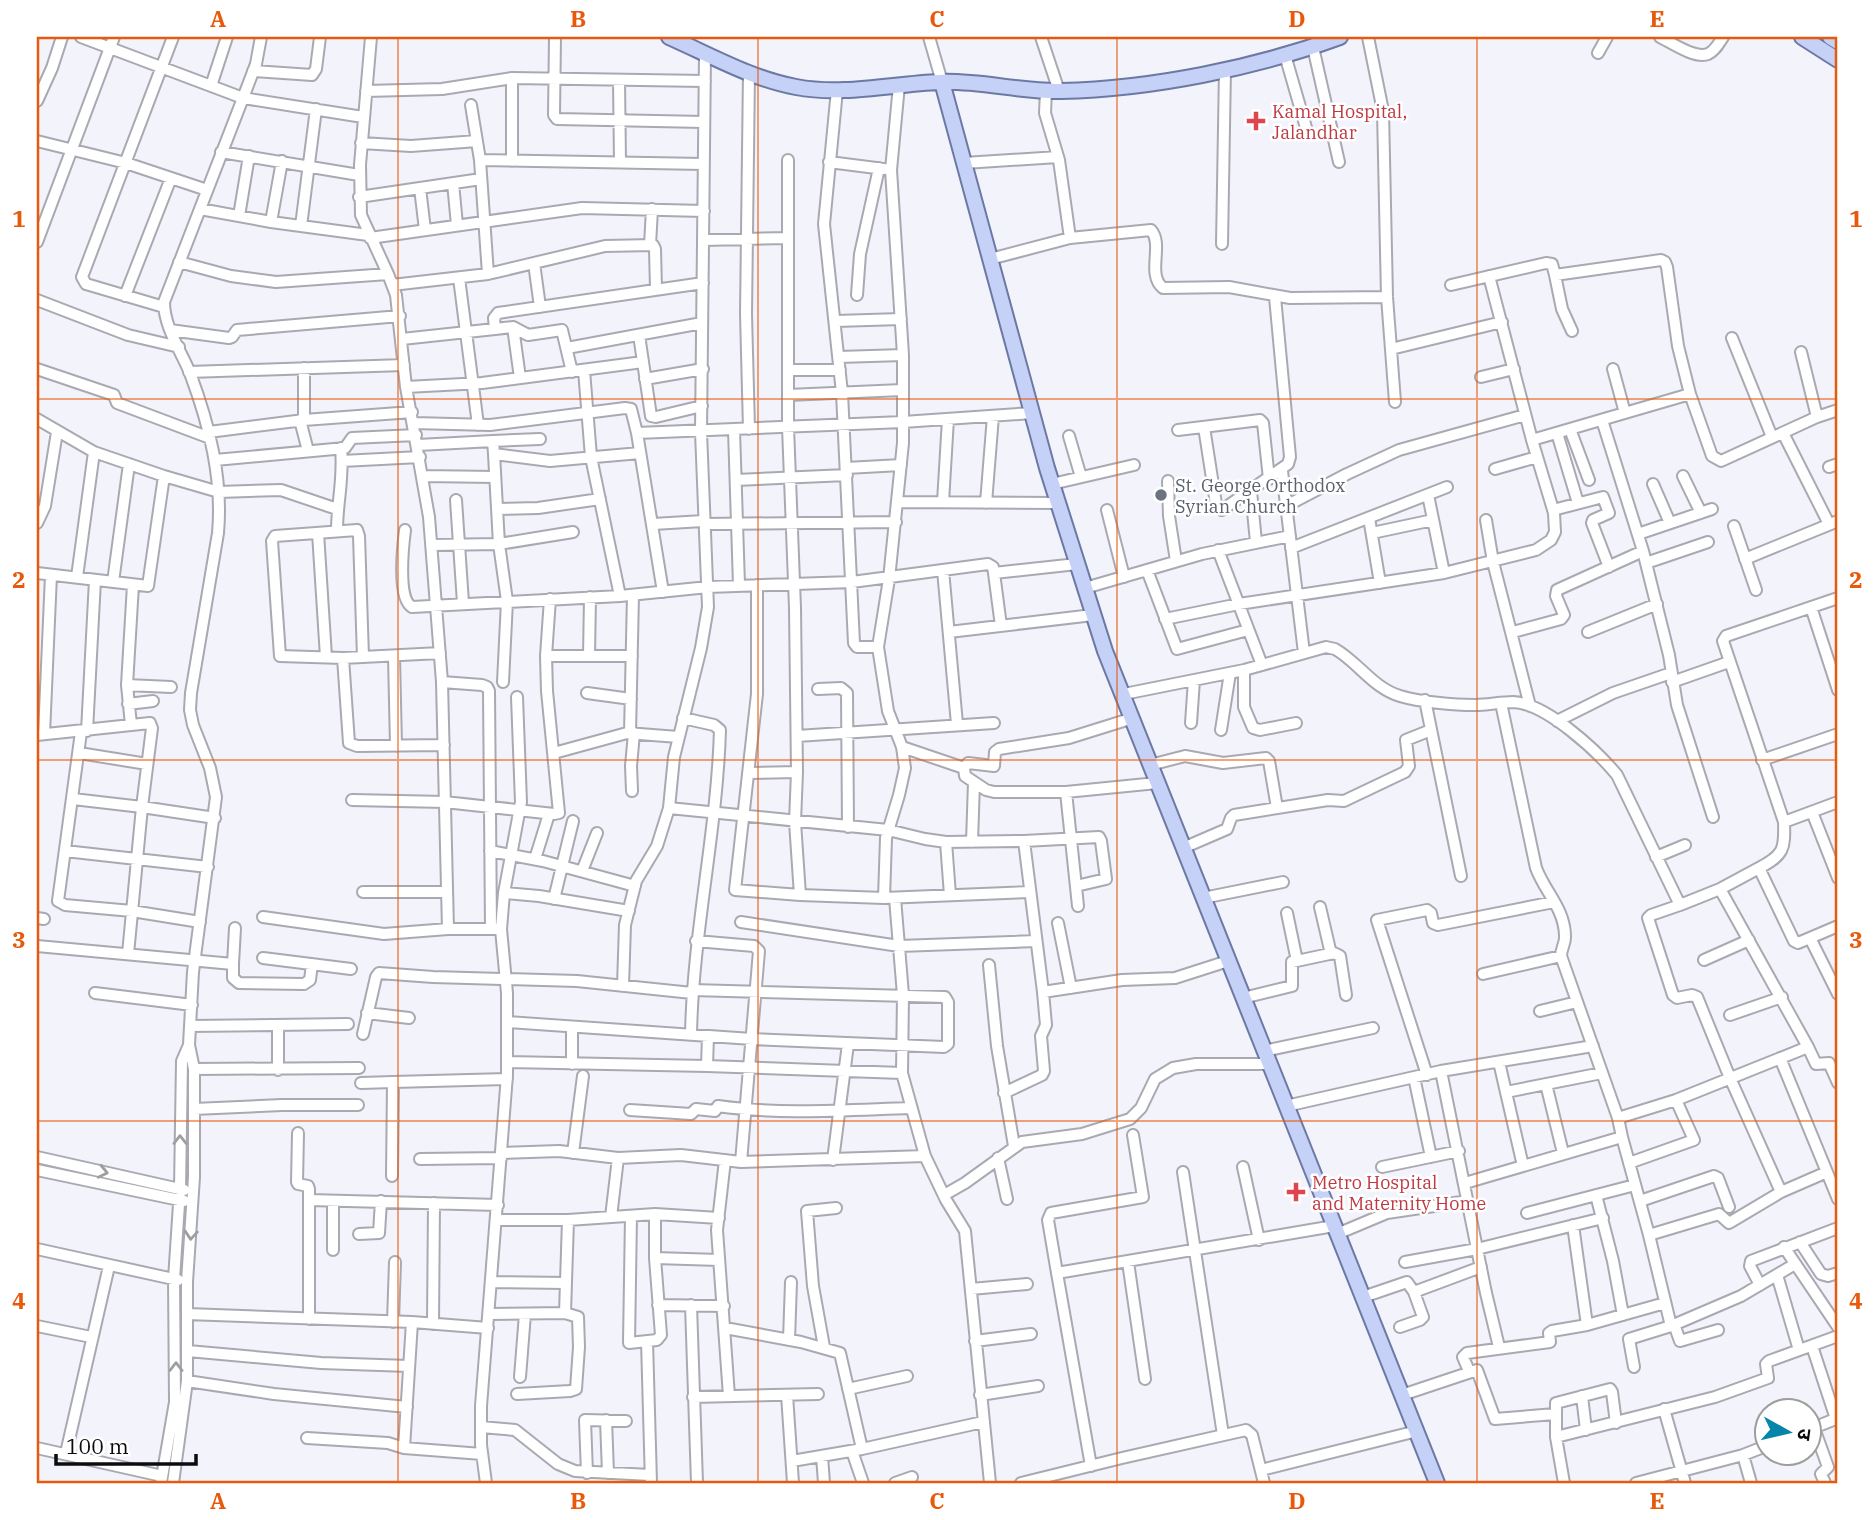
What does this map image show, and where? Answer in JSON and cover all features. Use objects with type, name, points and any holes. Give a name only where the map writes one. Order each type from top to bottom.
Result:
[{"type":"main road","points":[[669,37],[749,72],[797,88],[837,90],[942,82],[1053,91],[1126,87],[1225,69],[1285,55],[1340,37]]},
{"type":"main road","points":[[1802,37],[1838,60]]},
{"type":"main road","points":[[1830,37],[1838,42]]},
{"type":"main road","points":[[942,82],[1052,484],[1105,651],[1437,1483]]},
{"type":"street","points":[[37,101],[62,37]]},
{"type":"street","points":[[81,37],[112,42],[162,67],[243,98],[363,117]]},
{"type":"street","points":[[164,307],[86,284],[82,277],[173,37]]},
{"type":"street","points":[[211,86],[227,37]]},
{"type":"street","points":[[173,1483],[174,1444],[187,1381],[187,1282],[193,1198],[194,1109],[190,1026],[195,961],[215,818],[214,782],[190,710],[218,533],[219,492],[210,435],[189,372],[170,330],[164,307],[166,293],[253,71],[261,37]]},
{"type":"street","points":[[253,71],[312,75],[316,69],[320,37]]},
{"type":"street","points":[[371,37],[359,197],[361,215],[388,274],[400,316],[406,387],[424,476],[442,682],[448,929]]},
{"type":"street","points":[[555,37],[554,115],[557,119],[704,122]]},
{"type":"street","points":[[929,37],[942,82]]},
{"type":"street","points":[[1041,37],[1053,91],[1045,113],[1058,157],[1070,238]]},
{"type":"street","points":[[1368,37],[1383,111],[1387,297],[1395,402]]},
{"type":"street","points":[[1598,53],[1607,37]]},
{"type":"street","points":[[1664,38],[1703,55],[1714,49],[1723,37]]},
{"type":"street","points":[[37,242],[112,42]]},
{"type":"street","points":[[1313,47],[1339,162]]},
{"type":"street","points":[[623,986],[625,925],[635,886],[657,846],[669,808],[678,737],[705,628],[708,587],[701,432],[705,54]]},
{"type":"street","points":[[1285,55],[1307,131]]},
{"type":"street","points":[[1222,244],[1225,69]]},
{"type":"street","points":[[749,72],[746,240],[749,429]]},
{"type":"street","points":[[366,92],[442,89],[512,78],[705,81]]},
{"type":"street","points":[[512,78],[512,160]]},
{"type":"street","points":[[619,80],[620,162]]},
{"type":"street","points":[[857,295],[860,254],[891,149],[899,85]]},
{"type":"street","points":[[837,90],[824,225],[842,393],[854,643],[857,647],[878,647]]},
{"type":"street","points":[[471,106],[480,160],[488,274]]},
{"type":"street","points":[[301,226],[316,109]]},
{"type":"street","points":[[37,141],[127,163],[207,190]]},
{"type":"street","points":[[361,144],[411,146],[477,141]]},
{"type":"street","points":[[221,152],[359,175]]},
{"type":"street","points":[[239,216],[248,156]]},
{"type":"street","points":[[964,163],[1058,157]]},
{"type":"street","points":[[480,160],[704,164]]},
{"type":"street","points":[[788,160],[788,427],[797,736],[795,822],[800,895]]},
{"type":"street","points":[[271,222],[282,162]]},
{"type":"street","points":[[830,162],[885,169]]},
{"type":"street","points":[[885,169],[901,318],[903,422],[896,522],[878,647],[894,729],[902,747],[905,768],[888,830],[890,898],[899,946],[903,995],[902,1073],[925,1156],[965,1231],[990,1483]]},
{"type":"street","points":[[125,296],[171,178]]},
{"type":"street","points":[[359,197],[481,179]]},
{"type":"street","points":[[453,183],[457,225]]},
{"type":"street","points":[[420,188],[425,230]]},
{"type":"street","points":[[200,209],[369,236],[582,208],[704,211]]},
{"type":"street","points":[[650,245],[652,209]]},
{"type":"street","points":[[990,259],[1070,238],[1151,230],[1156,238],[1156,279],[1163,288],[1229,287],[1275,297],[1387,297]]},
{"type":"street","points":[[704,240],[788,238]]},
{"type":"street","points":[[392,285],[488,274],[605,246],[650,245],[655,249],[656,289]]},
{"type":"street","points":[[1555,275],[1656,259],[1665,262],[1678,346],[1690,394],[1712,456],[1717,461],[1838,410]]},
{"type":"street","points":[[179,261],[231,276],[276,282],[388,274]]},
{"type":"street","points":[[534,263],[540,307]]},
{"type":"street","points":[[1451,285],[1550,263],[1554,267],[1562,309],[1572,331]]},
{"type":"street","points":[[1165,619],[1238,604],[1444,573],[1536,550],[1551,540],[1556,523],[1553,510],[1489,276]]},
{"type":"street","points":[[458,278],[478,425]]},
{"type":"street","points":[[495,328],[496,314],[703,283]]},
{"type":"street","points":[[1203,427],[1217,507],[1224,509],[1282,471],[1288,464],[1290,457],[1275,297]]},
{"type":"street","points":[[37,300],[128,335],[178,346]]},
{"type":"street","points":[[170,330],[229,338],[237,330],[400,316]]},
{"type":"street","points":[[836,321],[901,318]]},
{"type":"street","points":[[1391,349],[1502,322]]},
{"type":"street","points":[[567,348],[702,323]]},
{"type":"street","points":[[402,339],[495,328],[513,327],[528,335],[562,330],[572,372]]},
{"type":"street","points":[[513,327],[520,378]]},
{"type":"street","points":[[639,335],[653,417],[702,406]]},
{"type":"street","points":[[1732,338],[1778,435],[1833,522],[1745,559]]},
{"type":"street","points":[[1801,352],[1817,417]]},
{"type":"street","points":[[839,357],[902,355]]},
{"type":"street","points":[[406,387],[473,384],[643,362]]},
{"type":"street","points":[[189,372],[404,365]]},
{"type":"street","points":[[304,368],[302,420],[308,452]]},
{"type":"street","points":[[37,369],[114,395],[117,403],[210,435],[302,420],[413,418],[478,425],[628,408],[633,413],[637,433],[663,592]]},
{"type":"street","points":[[645,379],[703,369]]},
{"type":"street","points":[[1481,377],[1514,369]]},
{"type":"street","points":[[1613,369],[1625,413]]},
{"type":"street","points":[[584,370],[592,457],[620,596]]},
{"type":"street","points":[[788,370],[840,370]]},
{"type":"street","points":[[788,395],[902,390]]},
{"type":"street","points":[[1532,440],[1690,394]]},
{"type":"street","points":[[637,433],[903,422],[1032,413]]},
{"type":"street","points":[[1286,506],[1399,450],[1525,415]]},
{"type":"street","points":[[986,503],[993,416]]},
{"type":"street","points":[[37,419],[94,452],[164,476],[219,492],[281,490],[337,509]]},
{"type":"street","points":[[943,502],[948,419]]},
{"type":"street","points":[[1602,420],[1657,604],[1682,723],[1713,817]]},
{"type":"street","points":[[1178,430],[1262,421],[1269,479]]},
{"type":"street","points":[[1570,429],[1589,480]]},
{"type":"street","points":[[734,430],[739,585]]},
{"type":"street","points":[[37,523],[45,506],[57,432]]},
{"type":"street","points":[[1557,433],[1578,503]]},
{"type":"street","points":[[1069,436],[1081,477]]},
{"type":"street","points":[[215,460],[341,448],[348,446],[349,439],[352,438],[418,446]]},
{"type":"street","points":[[342,461],[418,446],[540,439]]},
{"type":"street","points":[[493,441],[499,544],[507,601],[503,682]]},
{"type":"street","points":[[337,531],[337,509],[343,482],[341,448]]},
{"type":"street","points":[[77,577],[94,452]]},
{"type":"street","points":[[494,454],[550,461],[640,453]]},
{"type":"street","points":[[1495,470],[1537,457]]},
{"type":"street","points":[[113,582],[129,464]]},
{"type":"street","points":[[736,480],[790,478],[901,465]]},
{"type":"street","points":[[1052,484],[1134,465]]},
{"type":"street","points":[[1282,471],[1304,653]]},
{"type":"street","points":[[37,573],[145,586],[150,582],[164,476]]},
{"type":"street","points":[[424,476],[495,477]]},
{"type":"street","points":[[1683,476],[1701,513]]},
{"type":"street","points":[[1168,481],[1169,516],[1176,561]]},
{"type":"street","points":[[1653,484],[1670,523]]},
{"type":"street","points":[[1291,548],[1447,487]]},
{"type":"street","points":[[1251,491],[1256,542]]},
{"type":"street","points":[[1428,495],[1444,573]]},
{"type":"street","points":[[1553,510],[1603,497],[1609,509],[1608,514],[1592,522],[1609,566]]},
{"type":"street","points":[[497,509],[538,508],[600,499]]},
{"type":"street","points":[[456,500],[463,603]]},
{"type":"street","points":[[898,502],[1058,503]]},
{"type":"street","points":[[1638,534],[1712,509]]},
{"type":"street","points":[[1107,510],[1124,577]]},
{"type":"street","points":[[1369,518],[1380,583]]},
{"type":"street","points":[[1372,533],[1433,520]]},
{"type":"street","points":[[1486,520],[1493,562],[1530,706]]},
{"type":"street","points":[[653,524],[896,522]]},
{"type":"street","points":[[1734,526],[1756,590]]},
{"type":"street","points":[[363,657],[357,530],[275,536],[280,656],[363,657],[440,653]]},
{"type":"street","points":[[405,530],[402,575],[407,605],[412,607],[620,596],[739,585],[852,582],[988,564],[993,567],[1001,626]]},
{"type":"street","points":[[432,545],[499,544],[573,532]]},
{"type":"street","points":[[318,533],[326,657]]},
{"type":"street","points":[[1085,588],[1218,550],[1290,536]]},
{"type":"street","points":[[1646,563],[1708,542]]},
{"type":"street","points":[[1218,550],[1262,665]]},
{"type":"street","points":[[1513,632],[1564,617],[1556,592],[1643,551]]},
{"type":"street","points":[[994,573],[1077,564]]},
{"type":"street","points":[[943,570],[957,724]]},
{"type":"street","points":[[1147,570],[1175,646],[1180,649],[1248,630]]},
{"type":"street","points":[[51,575],[40,735],[151,724],[128,954]]},
{"type":"street","points":[[95,580],[84,731],[58,901],[65,905],[132,911],[200,922]]},
{"type":"street","points":[[131,725],[127,685],[133,585]]},
{"type":"street","points":[[757,585],[757,694],[735,890],[890,898],[1030,892]]},
{"type":"street","points":[[632,791],[634,595]]},
{"type":"street","points":[[589,656],[590,597]]},
{"type":"street","points":[[1782,1192],[1730,1078],[1697,997],[1692,995],[1677,998],[1673,995],[1649,920],[1650,915],[1720,889],[1776,859],[1782,852],[1784,822],[1723,644],[1726,636],[1838,598]]},
{"type":"street","points":[[352,800],[445,802],[549,814],[560,811],[548,702],[546,656],[550,599]]},
{"type":"street","points":[[1588,632],[1657,604]]},
{"type":"street","points":[[1811,607],[1838,690]]},
{"type":"street","points":[[37,613],[50,615]]},
{"type":"street","points":[[949,632],[1093,615]]},
{"type":"street","points":[[1124,694],[1244,670],[1326,647],[1335,649],[1384,689],[1405,698],[1463,704],[1513,702],[1530,706],[1557,721],[1603,758],[1617,775],[1680,905]]},
{"type":"street","points":[[1826,655],[1838,652]]},
{"type":"street","points":[[394,656],[397,746]]},
{"type":"street","points":[[546,656],[632,656]]},
{"type":"street","points":[[343,657],[349,743],[357,746],[444,745]]},
{"type":"street","points":[[1557,721],[1614,693],[1729,662]]},
{"type":"street","points":[[1244,670],[1244,706],[1253,728],[1259,730],[1296,723]]},
{"type":"street","points":[[1221,730],[1230,673]]},
{"type":"street","points":[[1191,723],[1194,680]]},
{"type":"street","points":[[442,682],[482,685],[488,688],[490,851],[496,929],[506,980],[507,1079],[481,1427],[486,1483]]},
{"type":"street","points":[[127,685],[171,687]]},
{"type":"street","points":[[818,689],[846,690],[848,827]]},
{"type":"street","points":[[587,693],[631,699]]},
{"type":"street","points":[[496,929],[521,810],[517,697]]},
{"type":"street","points":[[1425,700],[1461,876]]},
{"type":"street","points":[[128,704],[153,701]]},
{"type":"street","points":[[1501,703],[1536,868],[1562,914],[1566,941],[1561,956],[1618,1118],[1672,1325],[1680,1340],[1718,1330]]},
{"type":"street","points":[[683,718],[719,728],[713,814],[696,941],[691,1034]]},
{"type":"street","points":[[1133,718],[1069,738],[999,749],[995,752],[994,766],[968,763],[964,768],[964,775],[986,790],[994,792],[1066,792],[1157,783]]},
{"type":"street","points":[[797,736],[994,723]]},
{"type":"street","points":[[1183,848],[1227,829],[1234,815],[1328,800],[1344,801],[1405,772],[1409,766],[1406,740],[1431,730]]},
{"type":"street","points":[[554,753],[632,733],[678,737]]},
{"type":"street","points":[[1762,760],[1838,733]]},
{"type":"street","points":[[902,747],[964,768]]},
{"type":"street","points":[[79,753],[147,765]]},
{"type":"street","points":[[1150,765],[1185,757],[1223,763],[1266,758],[1269,761],[1277,808]]},
{"type":"street","points":[[749,773],[797,772]]},
{"type":"street","points":[[971,842],[974,782]]},
{"type":"street","points":[[1066,792],[1078,906]]},
{"type":"street","points":[[73,799],[215,818]]},
{"type":"street","points":[[1784,822],[1838,802]]},
{"type":"street","points":[[669,808],[888,830],[946,842],[1101,839],[1107,877],[1103,882],[1076,886]]},
{"type":"street","points":[[1812,811],[1838,878]]},
{"type":"street","points":[[535,859],[549,814]]},
{"type":"street","points":[[554,899],[560,865],[573,821]]},
{"type":"street","points":[[582,871],[597,833]]},
{"type":"street","points":[[1004,1093],[1043,1073],[1041,1036],[1046,1025],[1024,841]]},
{"type":"street","points":[[946,842],[950,895]]},
{"type":"street","points":[[1656,857],[1685,845]]},
{"type":"street","points":[[65,851],[208,867]]},
{"type":"street","points":[[490,851],[560,865],[635,886]]},
{"type":"street","points":[[1759,868],[1794,941],[1798,943],[1838,926]]},
{"type":"street","points":[[1203,898],[1283,882]]},
{"type":"street","points":[[1720,889],[1782,997],[1816,1064],[1834,1061],[1838,1083]]},
{"type":"street","points":[[363,892],[447,892]]},
{"type":"street","points":[[504,893],[629,911]]},
{"type":"street","points":[[1427,1074],[1377,920],[1427,910],[1431,912],[1433,923],[1438,925],[1555,902]]},
{"type":"street","points":[[1320,906],[1331,954]]},
{"type":"street","points":[[1287,912],[1297,961]]},
{"type":"street","points":[[263,917],[384,933],[496,929]]},
{"type":"street","points":[[741,922],[899,946],[1037,941]]},
{"type":"street","points":[[1058,923],[1071,988]]},
{"type":"street","points":[[235,928],[233,978],[236,982],[304,984],[310,980],[312,964]]},
{"type":"street","points":[[1810,938],[1838,994]]},
{"type":"street","points":[[1704,960],[1749,940]]},
{"type":"street","points":[[696,941],[757,946],[759,951],[741,1162]]},
{"type":"street","points":[[37,946],[233,964]]},
{"type":"street","points":[[1242,998],[1292,986],[1291,964],[1337,953],[1340,956],[1346,995]]},
{"type":"street","points":[[1483,974],[1561,956]]},
{"type":"street","points":[[263,958],[351,969]]},
{"type":"street","points":[[1043,992],[1122,980],[1175,978],[1228,961]]},
{"type":"street","points":[[989,965],[1004,1093],[1014,1146]]},
{"type":"street","points":[[363,1034],[379,973],[555,980],[692,992],[942,996],[947,999],[949,1041],[944,1047],[848,1044],[507,1022]]},
{"type":"street","points":[[95,993],[192,1005]]},
{"type":"street","points":[[1730,1015],[1782,997]]},
{"type":"street","points":[[1539,1010],[1577,1002]]},
{"type":"street","points":[[367,1013],[409,1018]]},
{"type":"street","points":[[190,1026],[348,1024]]},
{"type":"street","points":[[278,1026],[278,1070]]},
{"type":"street","points":[[572,1027],[572,1064]]},
{"type":"street","points":[[944,1195],[965,1183],[1014,1146],[1031,1139],[1082,1134],[1130,1119],[1141,1108],[1155,1079],[1173,1068],[1266,1058],[1373,1027]]},
{"type":"street","points":[[707,1066],[708,1036]]},
{"type":"street","points":[[833,1160],[848,1044]]},
{"type":"street","points":[[178,1421],[174,1279],[182,1061],[189,1045]]},
{"type":"street","points":[[1286,1106],[1441,1071],[1593,1046]]},
{"type":"street","points":[[1618,1118],[1676,1100],[1808,1047]]},
{"type":"street","points":[[1780,1058],[1838,1199]]},
{"type":"street","points":[[507,1062],[902,1073]]},
{"type":"street","points":[[1499,1062],[1523,1166]]},
{"type":"street","points":[[194,1069],[359,1068]]},
{"type":"street","points":[[1441,1071],[1499,1347]]},
{"type":"street","points":[[1506,1092],[1602,1073]]},
{"type":"street","points":[[573,1153],[583,1076]]},
{"type":"street","points":[[1415,1077],[1431,1157]]},
{"type":"street","points":[[361,1083],[507,1079]]},
{"type":"street","points":[[392,1177],[393,1082]]},
{"type":"street","points":[[1546,1084],[1563,1153]]},
{"type":"street","points":[[1629,1163],[1694,1140],[1676,1100]]},
{"type":"street","points":[[194,1109],[358,1105]]},
{"type":"street","points":[[630,1110],[691,1114],[696,1109],[715,1111],[718,1106],[744,1110],[838,1111],[910,1108]]},
{"type":"street","points":[[298,1133],[297,1181],[298,1184],[308,1186],[310,1200],[309,1319]]},
{"type":"street","points":[[1091,1466],[1048,1220],[1051,1213],[1143,1197],[1133,1135]]},
{"type":"street","points":[[1465,1183],[1622,1137]]},
{"type":"street","points":[[420,1159],[547,1151],[618,1158],[681,1155],[741,1162],[925,1156]]},
{"type":"street","points":[[1382,1167],[1459,1151]]},
{"type":"street","points":[[37,1157],[179,1195]]},
{"type":"street","points":[[611,1217],[618,1158]]},
{"type":"street","points":[[998,1158],[1007,1199]]},
{"type":"street","points":[[725,1160],[719,1218],[719,1260],[729,1396]]},
{"type":"street","points":[[1243,1167],[1259,1240]]},
{"type":"street","points":[[37,1170],[193,1198]]},
{"type":"street","points":[[1184,1172],[1223,1435]]},
{"type":"street","points":[[1649,1235],[1719,1214],[1728,1223],[1782,1192],[1828,1172]]},
{"type":"street","points":[[1640,1201],[1714,1176],[1718,1178],[1729,1207]]},
{"type":"street","points":[[1527,1213],[1635,1185]]},
{"type":"street","points":[[1596,1195],[1623,1315]]},
{"type":"street","points":[[310,1200],[498,1205]]},
{"type":"street","points":[[332,1250],[333,1201]]},
{"type":"street","points":[[359,1234],[379,1233],[381,1201]]},
{"type":"street","points":[[1057,1273],[1336,1230],[1387,1213],[1468,1201]]},
{"type":"street","points":[[433,1203],[433,1324]]},
{"type":"street","points":[[824,1347],[813,1286],[807,1211],[836,1208]]},
{"type":"street","points":[[497,1220],[568,1220],[655,1214],[719,1218]]},
{"type":"street","points":[[631,1216],[629,1343],[661,1338],[655,1258],[655,1214]]},
{"type":"street","points":[[1405,1262],[1478,1249],[1602,1218]]},
{"type":"street","points":[[565,1313],[568,1220]]},
{"type":"street","points":[[1573,1225],[1587,1325]]},
{"type":"street","points":[[1760,1285],[1750,1262],[1838,1228]]},
{"type":"street","points":[[1800,1242],[1821,1274],[1828,1276],[1838,1273]]},
{"type":"street","points":[[1784,1247],[1838,1327]]},
{"type":"street","points":[[37,1249],[187,1282]]},
{"type":"street","points":[[655,1258],[719,1260]]},
{"type":"street","points":[[393,1322],[396,1262]]},
{"type":"street","points":[[1128,1262],[1145,1379]]},
{"type":"street","points":[[1634,1367],[1629,1339],[1672,1325],[1741,1296],[1795,1264]]},
{"type":"street","points":[[66,1453],[109,1266]]},
{"type":"street","points":[[1414,1292],[1481,1267]]},
{"type":"street","points":[[1777,1275],[1799,1350]]},
{"type":"street","points":[[491,1282],[566,1283]]},
{"type":"street","points":[[789,1340],[791,1282]]},
{"type":"street","points":[[1363,1297],[1407,1282],[1414,1292],[1423,1317],[1400,1326]]},
{"type":"street","points":[[971,1289],[1027,1284]]},
{"type":"street","points":[[1469,1371],[1463,1357],[1465,1353],[1526,1343],[1546,1344],[1550,1342],[1550,1332],[1587,1325],[1665,1303]]},
{"type":"street","points":[[658,1305],[724,1306]]},
{"type":"street","points":[[691,1305],[697,1483]]},
{"type":"street","points":[[489,1314],[565,1313],[578,1317],[576,1389],[517,1394]]},
{"type":"street","points":[[187,1314],[412,1322],[488,1328]]},
{"type":"street","points":[[520,1377],[525,1314]]},
{"type":"street","points":[[404,1448],[412,1322]]},
{"type":"street","points":[[37,1326],[91,1337]]},
{"type":"street","points":[[725,1328],[824,1347],[840,1353],[863,1483]]},
{"type":"street","points":[[975,1341],[1031,1334]]},
{"type":"street","points":[[1556,1437],[1715,1397],[1766,1379],[1769,1377],[1767,1362],[1838,1336]]},
{"type":"street","points":[[481,1427],[515,1430],[558,1464],[581,1472],[650,1479],[647,1341]]},
{"type":"street","points":[[1812,1346],[1837,1418]]},
{"type":"street","points":[[188,1351],[321,1363],[409,1366]]},
{"type":"street","points":[[1402,1395],[1469,1371],[1478,1371],[1496,1420],[1555,1415]]},
{"type":"street","points":[[848,1389],[906,1376]]},
{"type":"street","points":[[187,1381],[274,1394],[407,1407]]},
{"type":"street","points":[[980,1395],[1038,1387]]},
{"type":"street","points":[[1564,1483],[1556,1437],[1556,1402],[1611,1390],[1616,1423]]},
{"type":"street","points":[[693,1397],[818,1394]]},
{"type":"street","points":[[787,1395],[793,1483]]},
{"type":"street","points":[[1582,1396],[1586,1430]]},
{"type":"street","points":[[1664,1409],[1685,1483]]},
{"type":"street","points":[[575,1483],[581,1472],[585,1420],[625,1421]]},
{"type":"street","points":[[606,1420],[608,1474]]},
{"type":"street","points":[[792,1461],[857,1450],[983,1422]]},
{"type":"street","points":[[1021,1483],[1242,1431],[1250,1432],[1264,1483]]},
{"type":"street","points":[[1261,1470],[1417,1432]]},
{"type":"street","points":[[307,1438],[388,1443],[404,1448],[482,1454]]},
{"type":"street","points":[[37,1448],[66,1453],[162,1480],[174,1444]]},
{"type":"street","points":[[1636,1483],[1752,1451]]},
{"type":"street","points":[[1822,1454],[1828,1467],[1828,1470],[1821,1474],[1825,1483]]},
{"type":"street","points":[[1743,1455],[1751,1483]]},
{"type":"street","points":[[822,1456],[824,1483]]},
{"type":"street","points":[[895,1483],[912,1477]]},
{"type":"place","name":"Kamal Hospital, Jalandhar","points":[[1256,121]]},
{"type":"place","name":"St. George Orthodox Syrian Church","points":[[1161,495]]},
{"type":"place","name":"Metro Hospital and Maternity Home","points":[[1296,1192]]}]
